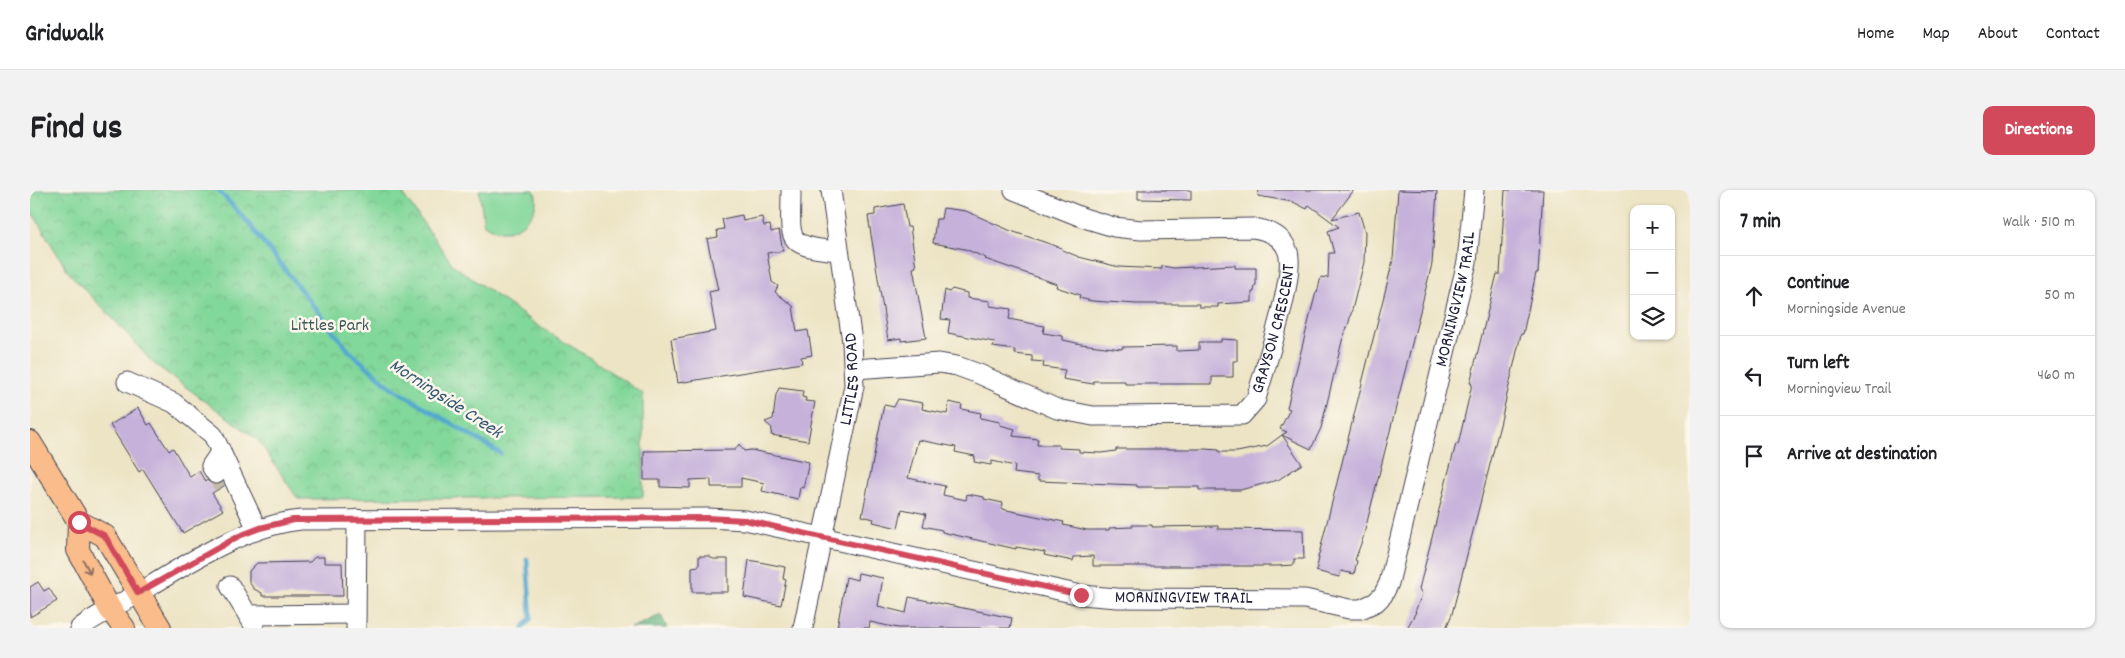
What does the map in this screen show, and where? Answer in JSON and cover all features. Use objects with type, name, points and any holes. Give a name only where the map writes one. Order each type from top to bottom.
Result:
[{"type":"main road","points":[[30,442],[79,522],[105,536],[160,628]]},
{"type":"main road","points":[[79,522],[78,550],[110,609],[124,628]]},
{"type":"street","points":[[791,190],[791,233],[797,243],[808,248],[838,250]]},
{"type":"street","name":"LITTLES ROAD","points":[[803,628],[854,386],[855,369],[831,190]]},
{"type":"street","name":"GRAYSON CRESCENT","points":[[855,369],[939,363],[957,366],[1057,409],[1093,416],[1242,416],[1250,408],[1256,398],[1283,303],[1291,262],[1288,251],[1278,237],[1264,229],[1253,228],[1141,230],[1114,227],[1084,218],[1014,190]]},
{"type":"street","name":"MORNINGVIEW TRAIL","points":[[80,628],[239,536],[256,529],[293,520],[357,519],[708,518],[745,520],[1054,590],[1100,597],[1305,599],[1349,609],[1361,609],[1370,606],[1383,596],[1392,574],[1467,262],[1474,190]]},
{"type":"street","points":[[127,382],[174,403],[213,435],[221,451],[226,483]]},
{"type":"street","points":[[221,451],[211,466],[226,483],[256,529]]},
{"type":"street","points":[[230,586],[252,622],[356,621],[357,519]]},
{"type":"green space","name":"Littles Park","points":[[30,190],[416,190],[402,193],[453,265],[540,327],[643,394],[643,497],[298,499],[258,440],[152,362],[69,273],[33,214],[30,215]]},
{"type":"green space","points":[[479,190],[534,190],[536,204],[529,218],[517,228],[503,231],[493,229],[484,224]]},
{"type":"green space","points":[[661,615],[667,628],[631,628]]},
{"type":"building","points":[[1138,190],[1191,190],[1191,200],[1138,199]]},
{"type":"building","points":[[1259,190],[1354,190],[1332,219],[1359,212],[1365,232],[1364,262],[1321,428],[1311,449],[1282,435],[1287,432],[1280,429],[1290,409],[1287,408],[1316,292],[1321,277],[1328,278],[1329,253],[1334,253],[1328,231],[1339,227],[1309,205],[1307,209],[1293,202],[1258,196]]},
{"type":"building","points":[[1398,190],[1437,191],[1432,264],[1363,538],[1355,560],[1357,561],[1354,574],[1341,571],[1339,577],[1316,571],[1393,260]]},
{"type":"building","points":[[1505,190],[1543,190],[1538,273],[1536,273],[1523,334],[1521,334],[1452,614],[1446,628],[1407,628],[1416,612],[1422,594],[1419,589],[1456,444],[1458,445],[1472,384],[1470,383],[1497,274],[1500,274]]},
{"type":"building","points":[[903,204],[907,227],[910,227],[916,267],[913,268],[926,338],[901,341],[901,338],[888,340],[868,216],[875,215],[875,209]]},
{"type":"building","points":[[943,208],[966,211],[1011,231],[1062,248],[1062,250],[1079,257],[1119,267],[1162,269],[1162,266],[1174,268],[1235,265],[1235,268],[1256,268],[1256,285],[1254,292],[1252,292],[1252,302],[1218,304],[1218,307],[1199,307],[1199,304],[1137,304],[1092,301],[1079,298],[1080,295],[1056,287],[1057,284],[985,259],[965,249],[933,243],[936,219],[941,219]]},
{"type":"building","points":[[742,215],[743,221],[762,217],[764,226],[770,225],[771,232],[779,230],[783,251],[767,253],[772,282],[778,286],[775,292],[793,306],[797,332],[808,330],[812,355],[801,357],[802,363],[678,383],[671,339],[716,331],[709,292],[718,290],[707,239],[718,237],[717,230],[724,229],[722,219]]},
{"type":"building","points":[[952,289],[967,293],[967,298],[990,301],[990,306],[1011,309],[1009,319],[1044,326],[1043,333],[1063,336],[1063,340],[1081,344],[1122,349],[1122,347],[1177,346],[1177,351],[1199,350],[1199,342],[1221,342],[1221,339],[1237,340],[1237,361],[1233,361],[1233,377],[1212,377],[1212,384],[1125,384],[1125,381],[1093,381],[1093,384],[1063,379],[1065,370],[1043,367],[1044,362],[1032,361],[1032,356],[1015,354],[1015,350],[993,347],[994,342],[948,333],[950,320],[941,319],[945,290],[949,292]]},
{"type":"building","points":[[779,388],[803,391],[802,397],[806,398],[805,401],[815,402],[808,441],[771,435],[772,428],[765,422],[773,419],[776,395]]},
{"type":"building","points":[[898,399],[923,403],[922,409],[947,414],[949,402],[962,405],[961,409],[981,413],[980,418],[1000,422],[1000,425],[1015,429],[1013,436],[1038,439],[1037,445],[1059,445],[1059,448],[1079,449],[1079,452],[1101,453],[1116,451],[1116,449],[1204,449],[1219,450],[1219,452],[1237,452],[1267,446],[1282,435],[1302,464],[1278,480],[1240,490],[1199,490],[1199,487],[1137,487],[1137,485],[1038,481],[1038,476],[1014,473],[1015,466],[992,461],[991,465],[974,462],[975,456],[955,452],[956,447],[918,440],[908,478],[945,486],[943,495],[966,500],[967,494],[984,497],[984,499],[1003,503],[1002,509],[1064,522],[1063,525],[1087,530],[1109,530],[1109,528],[1132,527],[1132,525],[1152,525],[1152,527],[1218,526],[1218,529],[1303,530],[1304,559],[1294,559],[1294,565],[1276,566],[1093,566],[1093,556],[1074,557],[1073,561],[1044,555],[1045,552],[1016,547],[1016,549],[942,532],[942,530],[923,526],[926,514],[902,509],[898,528],[873,522],[874,519],[862,516],[884,405],[894,407]]},
{"type":"building","points":[[138,408],[148,425],[151,423],[169,451],[173,448],[190,477],[199,471],[205,481],[216,485],[223,483],[224,486],[212,493],[223,510],[183,533],[143,469],[139,472],[110,425]]},
{"type":"building","points":[[739,444],[744,451],[751,450],[809,462],[803,488],[800,487],[798,499],[762,491],[764,483],[741,478],[741,487],[711,487],[711,479],[690,480],[690,488],[660,487],[660,480],[644,480],[644,451],[735,450]]},
{"type":"building","points":[[699,556],[709,556],[713,559],[728,559],[728,592],[692,592],[692,567],[699,566]]},
{"type":"building","points":[[315,557],[324,557],[324,563],[342,563],[343,596],[262,596],[262,593],[254,589],[249,582],[249,571],[257,563],[310,562]]},
{"type":"building","points":[[749,560],[785,567],[783,579],[786,580],[781,605],[744,597]]},
{"type":"building","points":[[858,573],[883,578],[878,606],[906,613],[909,597],[1012,618],[1010,628],[898,628],[870,622],[869,628],[837,628],[846,577],[857,580]]},
{"type":"building","points":[[38,582],[44,591],[49,588],[57,601],[30,617],[30,587]]},
{"type":"waterway","name":"Morningside Creek","points":[[218,190],[245,219],[349,351],[391,387],[500,453]]},
{"type":"waterway","name":"Morningside Creek","points":[[523,628],[531,618],[527,559]]},
{"type":"tunnel","points":[[216,474],[223,486]]},
{"type":"route","points":[[79,522],[105,536],[138,593],[239,536],[260,528],[293,520],[708,518],[745,520],[1081,595]]}]
